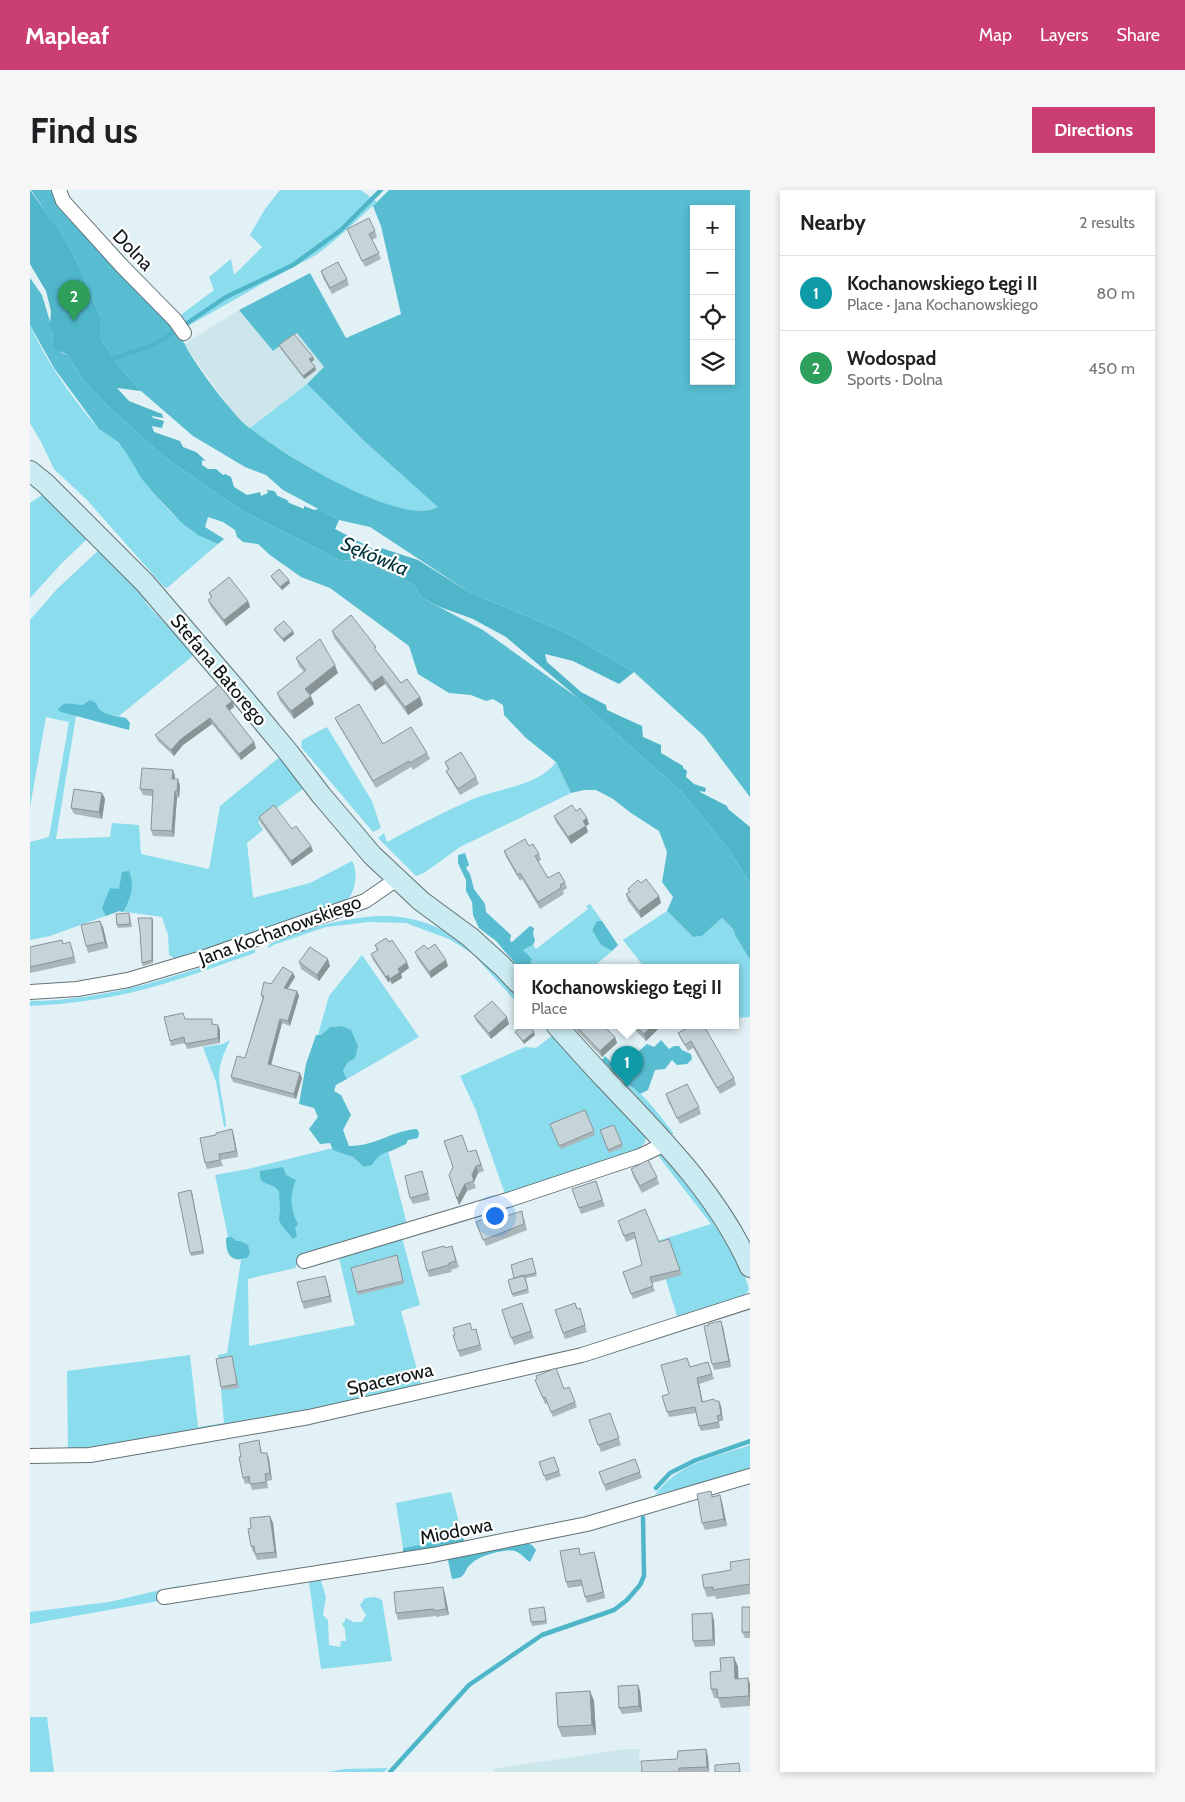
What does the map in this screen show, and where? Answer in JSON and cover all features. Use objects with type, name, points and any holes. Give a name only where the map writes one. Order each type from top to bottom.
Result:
[{"type":"street","name":"Dolna","points":[[59,190],[63,201],[121,265],[175,320],[184,333]]},
{"type":"street","name":"Stefana Batorego","points":[[30,471],[45,483],[145,583],[234,687],[354,835],[397,879]]},
{"type":"street","points":[[397,879],[421,900],[470,937],[514,979]]},
{"type":"street","name":"Jana Kochanowskiego","points":[[30,992],[77,989],[128,980],[199,959],[365,900],[397,879]]},
{"type":"street","points":[[560,1029],[667,1143],[699,1182],[734,1234],[750,1268]]},
{"type":"street","points":[[304,1261],[511,1199],[640,1156],[667,1143]]},
{"type":"street","name":"Spacerowa","points":[[30,1456],[90,1455],[308,1417],[582,1355],[750,1302]]},
{"type":"street","name":"Miodowa","points":[[164,1597],[433,1555],[587,1524],[750,1476]]},
{"type":"shaded area","points":[[31,190],[55,190],[60,202],[74,222],[170,320],[208,381],[248,427],[289,455],[343,485],[371,498],[398,507],[421,511],[438,507],[362,439],[307,384],[324,367],[297,333],[273,351],[239,310],[310,273],[346,338],[401,314],[381,226],[373,206],[389,190],[750,190],[750,797],[704,736],[634,672],[567,633],[469,592],[370,527],[339,520],[283,490],[266,475],[245,467],[193,436],[141,391],[122,370],[100,338],[100,316],[72,251]]},
{"type":"shaded area","points":[[280,190],[361,190],[377,202],[316,255],[188,326],[178,317],[214,290],[209,277],[231,259],[234,275],[262,247],[250,235],[265,209]]},
{"type":"shaded area","points":[[30,278],[42,295],[54,335],[52,343],[62,353],[68,355],[84,381],[109,407],[163,456],[241,510],[341,561],[358,560],[413,584],[422,598],[483,630],[578,698],[681,791],[726,846],[750,883],[750,960],[734,930],[722,918],[702,936],[693,937],[667,911],[673,897],[662,882],[667,852],[659,831],[613,799],[596,790],[571,793],[556,762],[526,738],[504,715],[503,705],[493,699],[486,701],[471,695],[449,693],[418,674],[409,646],[330,588],[301,577],[258,544],[243,542],[237,537],[235,530],[223,522],[208,517],[205,527],[224,539],[218,544],[198,535],[182,523],[142,479],[118,442],[99,429],[54,368],[30,325]]},
{"type":"shaded area","points":[[239,310],[273,351],[297,333],[324,367],[307,384],[249,429],[229,407],[184,344]]},
{"type":"shaded area","points":[[30,325],[51,365],[97,427],[123,448],[158,498],[173,514],[189,528],[218,544],[167,588],[87,500],[54,469],[30,423]]},
{"type":"shaded area","points":[[307,384],[362,439],[439,507],[420,511],[396,507],[370,498],[314,470],[249,429]]},
{"type":"shaded area","points":[[48,491],[89,533],[86,540],[30,598],[30,503]]},
{"type":"shaded area","points":[[102,547],[147,599],[145,602],[194,655],[119,716],[104,714],[86,702],[82,705],[69,703],[61,706],[59,710],[76,716],[56,839],[110,837],[112,823],[139,825],[141,854],[209,869],[220,806],[282,755],[303,789],[258,822],[263,830],[247,843],[253,898],[310,883],[352,861],[356,874],[355,885],[346,901],[339,905],[176,959],[169,955],[168,935],[162,917],[119,911],[50,936],[30,940],[30,842],[49,837],[69,722],[46,717],[30,807],[30,620],[57,589]]},
{"type":"shaded area","points":[[90,700],[96,703],[104,713],[126,718],[130,723],[129,730],[58,710],[66,704],[82,705]]},
{"type":"shaded area","points":[[327,727],[372,801],[381,828],[373,832],[301,747],[302,740]]},
{"type":"shaded area","points":[[556,762],[571,793],[460,847],[424,873],[416,876],[378,838],[384,833],[387,842],[473,799],[540,776]]},
{"type":"shaded area","points":[[465,853],[469,865],[466,868],[470,874],[474,889],[485,904],[486,912],[511,935],[510,941],[512,942],[530,926],[534,928],[535,940],[533,945],[523,950],[532,959],[530,964],[516,964],[496,941],[479,928],[473,915],[472,902],[466,891],[466,880],[458,863],[458,855]]},
{"type":"shaded area","points":[[129,871],[132,887],[126,907],[123,912],[119,911],[106,916],[102,908],[110,888],[119,889],[122,872]]},
{"type":"shaded area","points":[[590,904],[602,921],[597,921],[592,930],[601,945],[612,951],[597,964],[527,964],[526,955],[523,950],[533,945],[536,949],[588,909],[586,906]]},
{"type":"shaded area","points":[[667,911],[693,937],[702,936],[722,918],[734,930],[750,960],[750,1017],[739,1018],[739,964],[642,964],[623,940]]},
{"type":"shaded area","points":[[376,916],[398,917],[423,922],[439,928],[468,946],[495,969],[514,990],[514,1000],[473,954],[449,939],[406,923],[369,922],[326,927],[269,948],[268,946],[292,934],[343,920]]},
{"type":"shaded area","points":[[597,921],[602,921],[618,945],[612,951],[601,945],[592,930]]},
{"type":"shaded area","points":[[255,949],[255,953],[181,979],[141,990],[93,1000],[30,1006],[30,1001],[88,996],[144,984],[200,968]]},
{"type":"shaded area","points":[[362,955],[419,1037],[347,1079],[343,1071],[348,1062],[341,1026],[330,1027],[321,1035],[318,1035],[329,996]]},
{"type":"shaded area","points":[[341,1026],[351,1030],[358,1046],[355,1058],[348,1062],[343,1071],[347,1079],[336,1085],[334,1091],[341,1095],[351,1115],[343,1130],[349,1146],[367,1144],[408,1130],[417,1129],[419,1133],[418,1138],[408,1140],[406,1144],[380,1155],[372,1165],[364,1167],[353,1157],[333,1150],[330,1143],[320,1144],[309,1129],[318,1117],[314,1108],[299,1104],[306,1064],[316,1035],[321,1035],[330,1027]]},
{"type":"shaded area","points":[[553,1035],[646,1135],[645,1142],[639,1149],[506,1197],[475,1108],[460,1076],[525,1047],[536,1048]]},
{"type":"shaded area","points":[[230,1040],[219,1070],[226,1119],[226,1127],[224,1127],[216,1082],[203,1047],[223,1044]]},
{"type":"shaded area","points":[[661,1040],[669,1049],[679,1046],[682,1050],[691,1054],[692,1059],[687,1064],[677,1065],[672,1060],[665,1069],[655,1070],[648,1090],[640,1094],[623,1081],[602,1060],[605,1056],[618,1069],[647,1044],[654,1047]]},
{"type":"shaded area","points":[[623,1081],[644,1097],[674,1134],[667,1130]]},
{"type":"shaded area","points":[[333,1148],[353,1157],[364,1167],[377,1156],[388,1151],[408,1228],[301,1257],[295,1268],[248,1279],[249,1346],[355,1325],[339,1258],[402,1238],[420,1305],[401,1311],[422,1388],[313,1411],[68,1453],[67,1371],[190,1355],[198,1427],[224,1423],[218,1355],[227,1353],[241,1260],[247,1258],[232,1237],[228,1237],[215,1175],[248,1169]]},
{"type":"shaded area","points":[[656,1153],[662,1153],[707,1206],[742,1268],[749,1289],[745,1296],[678,1319],[654,1242],[711,1224]]},
{"type":"shaded area","points":[[283,1167],[286,1175],[296,1180],[291,1202],[298,1224],[295,1228],[297,1236],[293,1239],[279,1220],[279,1191],[275,1187],[263,1182],[260,1178],[260,1171]]},
{"type":"shaded area","points":[[228,1237],[248,1245],[250,1253],[247,1258],[237,1259],[230,1256],[226,1244],[226,1238]]},
{"type":"shaded area","points":[[750,1445],[750,1470],[655,1495],[664,1484],[686,1468],[698,1462]]},
{"type":"shaded area","points":[[451,1492],[463,1538],[403,1548],[396,1503]]},
{"type":"shaded area","points":[[463,1538],[465,1542],[403,1554],[403,1548]]},
{"type":"shaded area","points":[[526,1543],[532,1545],[536,1550],[530,1562],[517,1552],[501,1551],[476,1560],[469,1566],[463,1576],[452,1579],[449,1557]]},
{"type":"shaded area","points":[[308,1575],[320,1578],[326,1597],[323,1615],[328,1620],[329,1645],[340,1647],[341,1641],[346,1641],[345,1629],[342,1624],[345,1618],[354,1622],[362,1622],[366,1615],[360,1605],[365,1598],[375,1597],[382,1600],[392,1661],[321,1669]]},
{"type":"shaded area","points":[[182,1585],[170,1592],[187,1596],[30,1624],[30,1612],[109,1602]]},
{"type":"shaded area","points":[[30,1717],[47,1717],[54,1772],[30,1772]]},
{"type":"shaded area","points":[[626,1749],[639,1749],[640,1769],[682,1766],[682,1772],[493,1772],[493,1769]]},
{"type":"shaded area","points":[[388,1768],[384,1772],[327,1772],[345,1769]]},
{"type":"water","name":"Sękówka","points":[[30,190],[72,251],[100,316],[100,338],[122,370],[141,391],[117,388],[129,401],[162,414],[163,418],[152,416],[164,421],[162,428],[152,426],[154,432],[180,441],[183,447],[196,452],[206,461],[202,460],[202,465],[208,469],[216,469],[223,475],[231,477],[234,487],[247,495],[260,492],[261,496],[268,493],[267,490],[274,491],[276,495],[289,501],[287,502],[304,509],[304,506],[314,510],[319,509],[339,520],[335,529],[375,550],[381,548],[418,560],[469,592],[567,633],[634,672],[619,684],[573,661],[545,654],[547,662],[581,692],[606,705],[607,710],[642,726],[643,737],[661,745],[661,753],[683,766],[687,771],[686,777],[694,784],[706,788],[705,792],[700,792],[727,806],[728,809],[750,827],[750,883],[726,846],[681,791],[578,698],[506,637],[473,619],[422,598],[413,584],[358,560],[341,561],[241,510],[163,456],[109,407],[84,381],[68,355],[55,349],[52,343],[54,335],[50,325],[51,311],[46,291],[30,264]]},
{"type":"building","points":[[369,218],[375,231],[369,234],[379,253],[362,261],[347,229]]},
{"type":"building","points":[[338,262],[347,279],[330,288],[321,271]]},
{"type":"building","points":[[294,334],[313,357],[309,359],[315,367],[303,376],[279,345]]},
{"type":"building","points":[[279,569],[289,580],[280,587],[271,576]]},
{"type":"building","points":[[229,577],[248,601],[224,620],[208,600],[212,597],[209,593]]},
{"type":"building","points":[[351,615],[401,683],[407,679],[420,697],[405,707],[382,676],[372,683],[332,631]]},
{"type":"building","points":[[284,621],[293,631],[283,639],[274,629]]},
{"type":"building","points":[[320,639],[335,665],[305,689],[311,696],[291,711],[277,693],[306,670],[296,658]]},
{"type":"building","points":[[219,685],[232,701],[226,706],[254,742],[239,754],[210,718],[181,739],[171,750],[155,735]]},
{"type":"building","points":[[359,704],[383,744],[411,727],[427,753],[373,781],[335,718]]},
{"type":"building","points":[[461,752],[476,777],[458,789],[446,771],[449,769],[445,762]]},
{"type":"building","points":[[142,768],[173,770],[172,779],[178,779],[177,791],[175,791],[172,831],[151,830],[153,790],[140,789]]},
{"type":"building","points":[[74,789],[102,793],[99,812],[71,808]]},
{"type":"building","points":[[274,805],[292,829],[296,826],[311,846],[291,861],[259,817]]},
{"type":"building","points":[[572,805],[576,811],[580,808],[587,818],[583,821],[586,826],[568,837],[554,816]]},
{"type":"building","points":[[525,839],[529,846],[533,844],[539,854],[535,856],[548,878],[559,872],[565,882],[560,885],[561,888],[538,902],[520,873],[518,875],[504,851]]},
{"type":"building","points":[[646,879],[659,896],[639,911],[626,894],[630,892],[628,889],[638,880],[641,883]]},
{"type":"building","points":[[129,913],[130,924],[117,925],[116,914]]},
{"type":"building","points":[[138,918],[152,918],[152,960],[142,963],[140,932]]},
{"type":"building","points":[[100,921],[105,942],[86,946],[81,925]]},
{"type":"building","points":[[386,938],[389,942],[392,940],[407,962],[398,969],[400,972],[390,979],[388,975],[386,977],[371,954],[378,950],[375,945]]},
{"type":"building","points":[[62,940],[63,944],[70,942],[74,957],[30,967],[30,947]]},
{"type":"building","points":[[435,944],[446,960],[429,972],[415,952],[424,945],[428,949]]},
{"type":"building","points":[[310,947],[328,959],[317,975],[299,962]]},
{"type":"building","points":[[283,967],[293,973],[284,988],[297,991],[288,1021],[280,1019],[268,1064],[300,1073],[294,1094],[231,1077],[237,1056],[245,1058],[264,996],[261,995],[264,982],[271,984]]},
{"type":"building","points":[[492,1001],[507,1017],[489,1033],[474,1016]]},
{"type":"building","points":[[183,1013],[185,1019],[212,1019],[212,1024],[218,1025],[218,1038],[185,1044],[184,1037],[170,1041],[164,1017]]},
{"type":"building","points":[[518,1029],[532,1029],[534,1032],[523,1041],[515,1032]]},
{"type":"building","points":[[579,1029],[607,1029],[615,1037],[600,1051]]},
{"type":"building","points":[[638,1029],[649,1029],[644,1034]]},
{"type":"building","points":[[685,1029],[706,1029],[734,1078],[717,1088],[691,1041],[685,1045],[678,1033]]},
{"type":"building","points":[[687,1084],[699,1107],[677,1118],[666,1094]]},
{"type":"building","points":[[585,1110],[594,1131],[559,1146],[550,1124]]},
{"type":"building","points":[[614,1125],[622,1144],[608,1150],[600,1130]]},
{"type":"building","points":[[232,1129],[236,1151],[219,1154],[220,1160],[205,1163],[200,1138]]},
{"type":"building","points":[[462,1135],[468,1152],[476,1150],[481,1165],[476,1166],[472,1175],[474,1181],[465,1184],[457,1199],[449,1175],[453,1167],[444,1141]]},
{"type":"building","points":[[648,1160],[657,1177],[640,1186],[631,1169]]},
{"type":"building","points":[[422,1171],[428,1193],[410,1198],[405,1176]]},
{"type":"building","points":[[596,1181],[602,1200],[579,1208],[572,1189]]},
{"type":"building","points":[[191,1190],[203,1251],[190,1253],[178,1193]]},
{"type":"building","points":[[645,1209],[659,1242],[669,1239],[680,1270],[650,1277],[653,1286],[631,1294],[623,1272],[642,1265],[634,1232],[624,1236],[618,1221]]},
{"type":"building","points":[[522,1211],[524,1224],[483,1240],[476,1222],[496,1214],[497,1218],[500,1216],[500,1218]]},
{"type":"building","points":[[444,1246],[445,1248],[452,1246],[456,1261],[427,1271],[422,1252]]},
{"type":"building","points":[[397,1255],[403,1281],[357,1292],[351,1268]]},
{"type":"building","points":[[532,1258],[536,1273],[514,1278],[511,1265]]},
{"type":"building","points":[[524,1275],[528,1289],[512,1294],[508,1280]]},
{"type":"building","points":[[325,1276],[330,1296],[302,1302],[297,1282]]},
{"type":"building","points":[[522,1303],[531,1331],[511,1338],[502,1310]]},
{"type":"building","points":[[575,1303],[577,1309],[580,1308],[585,1325],[563,1333],[555,1310]]},
{"type":"building","points":[[721,1321],[729,1361],[712,1364],[704,1326]]},
{"type":"building","points":[[470,1323],[472,1330],[476,1329],[480,1345],[458,1351],[453,1328]]},
{"type":"building","points":[[232,1356],[237,1384],[221,1387],[216,1359]]},
{"type":"building","points":[[687,1358],[690,1367],[708,1362],[712,1374],[697,1378],[702,1402],[714,1399],[719,1401],[721,1415],[717,1416],[719,1422],[699,1426],[695,1407],[667,1412],[662,1396],[669,1394],[661,1365]]},
{"type":"building","points":[[556,1368],[564,1389],[569,1387],[575,1402],[551,1412],[535,1380],[537,1379],[536,1376]]},
{"type":"building","points":[[610,1413],[619,1438],[598,1445],[589,1420]]},
{"type":"building","points":[[259,1440],[261,1453],[267,1453],[270,1473],[265,1474],[266,1482],[250,1484],[249,1476],[243,1478],[239,1457],[241,1457],[239,1444]]},
{"type":"building","points":[[554,1457],[559,1471],[544,1476],[539,1462]]},
{"type":"building","points":[[635,1459],[640,1472],[604,1485],[599,1472]]},
{"type":"building","points":[[711,1491],[712,1497],[720,1495],[724,1519],[702,1523],[697,1494]]},
{"type":"building","points":[[270,1516],[275,1552],[255,1554],[254,1546],[251,1546],[248,1529],[251,1528],[250,1518]]},
{"type":"building","points":[[579,1548],[580,1555],[594,1552],[603,1592],[585,1597],[581,1580],[566,1582],[560,1551]]},
{"type":"building","points":[[750,1559],[750,1584],[713,1590],[713,1587],[704,1588],[702,1575],[731,1570],[730,1562]]},
{"type":"building","points":[[443,1587],[446,1609],[396,1613],[394,1592]]},
{"type":"building","points":[[544,1607],[546,1621],[531,1622],[529,1609]]},
{"type":"building","points":[[742,1607],[750,1607],[750,1632],[742,1632]]},
{"type":"building","points":[[712,1613],[713,1640],[693,1641],[692,1614]]},
{"type":"building","points":[[734,1657],[735,1679],[748,1678],[749,1696],[718,1698],[717,1689],[711,1689],[710,1672],[721,1671],[720,1658]]},
{"type":"building","points":[[638,1685],[639,1706],[619,1708],[618,1686]]},
{"type":"building","points":[[590,1691],[592,1725],[558,1727],[556,1693]]},
{"type":"building","points":[[706,1749],[707,1767],[679,1768],[679,1772],[642,1772],[641,1761],[677,1759],[678,1751]]},
{"type":"building","points":[[739,1763],[740,1772],[715,1772],[715,1765]]},
{"type":"waterway","points":[[109,360],[156,344],[226,297],[293,265],[341,230],[381,190]]},
{"type":"waterway","points":[[656,1488],[670,1473],[696,1460],[750,1441]]},
{"type":"waterway","points":[[390,1772],[469,1685],[542,1635],[614,1610],[627,1600],[640,1585],[644,1576],[643,1518]]},
{"type":"place","name":"Wodospad","points":[[74,321]]},
{"type":"place","name":"Kochanowskiego Łęgi II","points":[[627,1087]]}]
